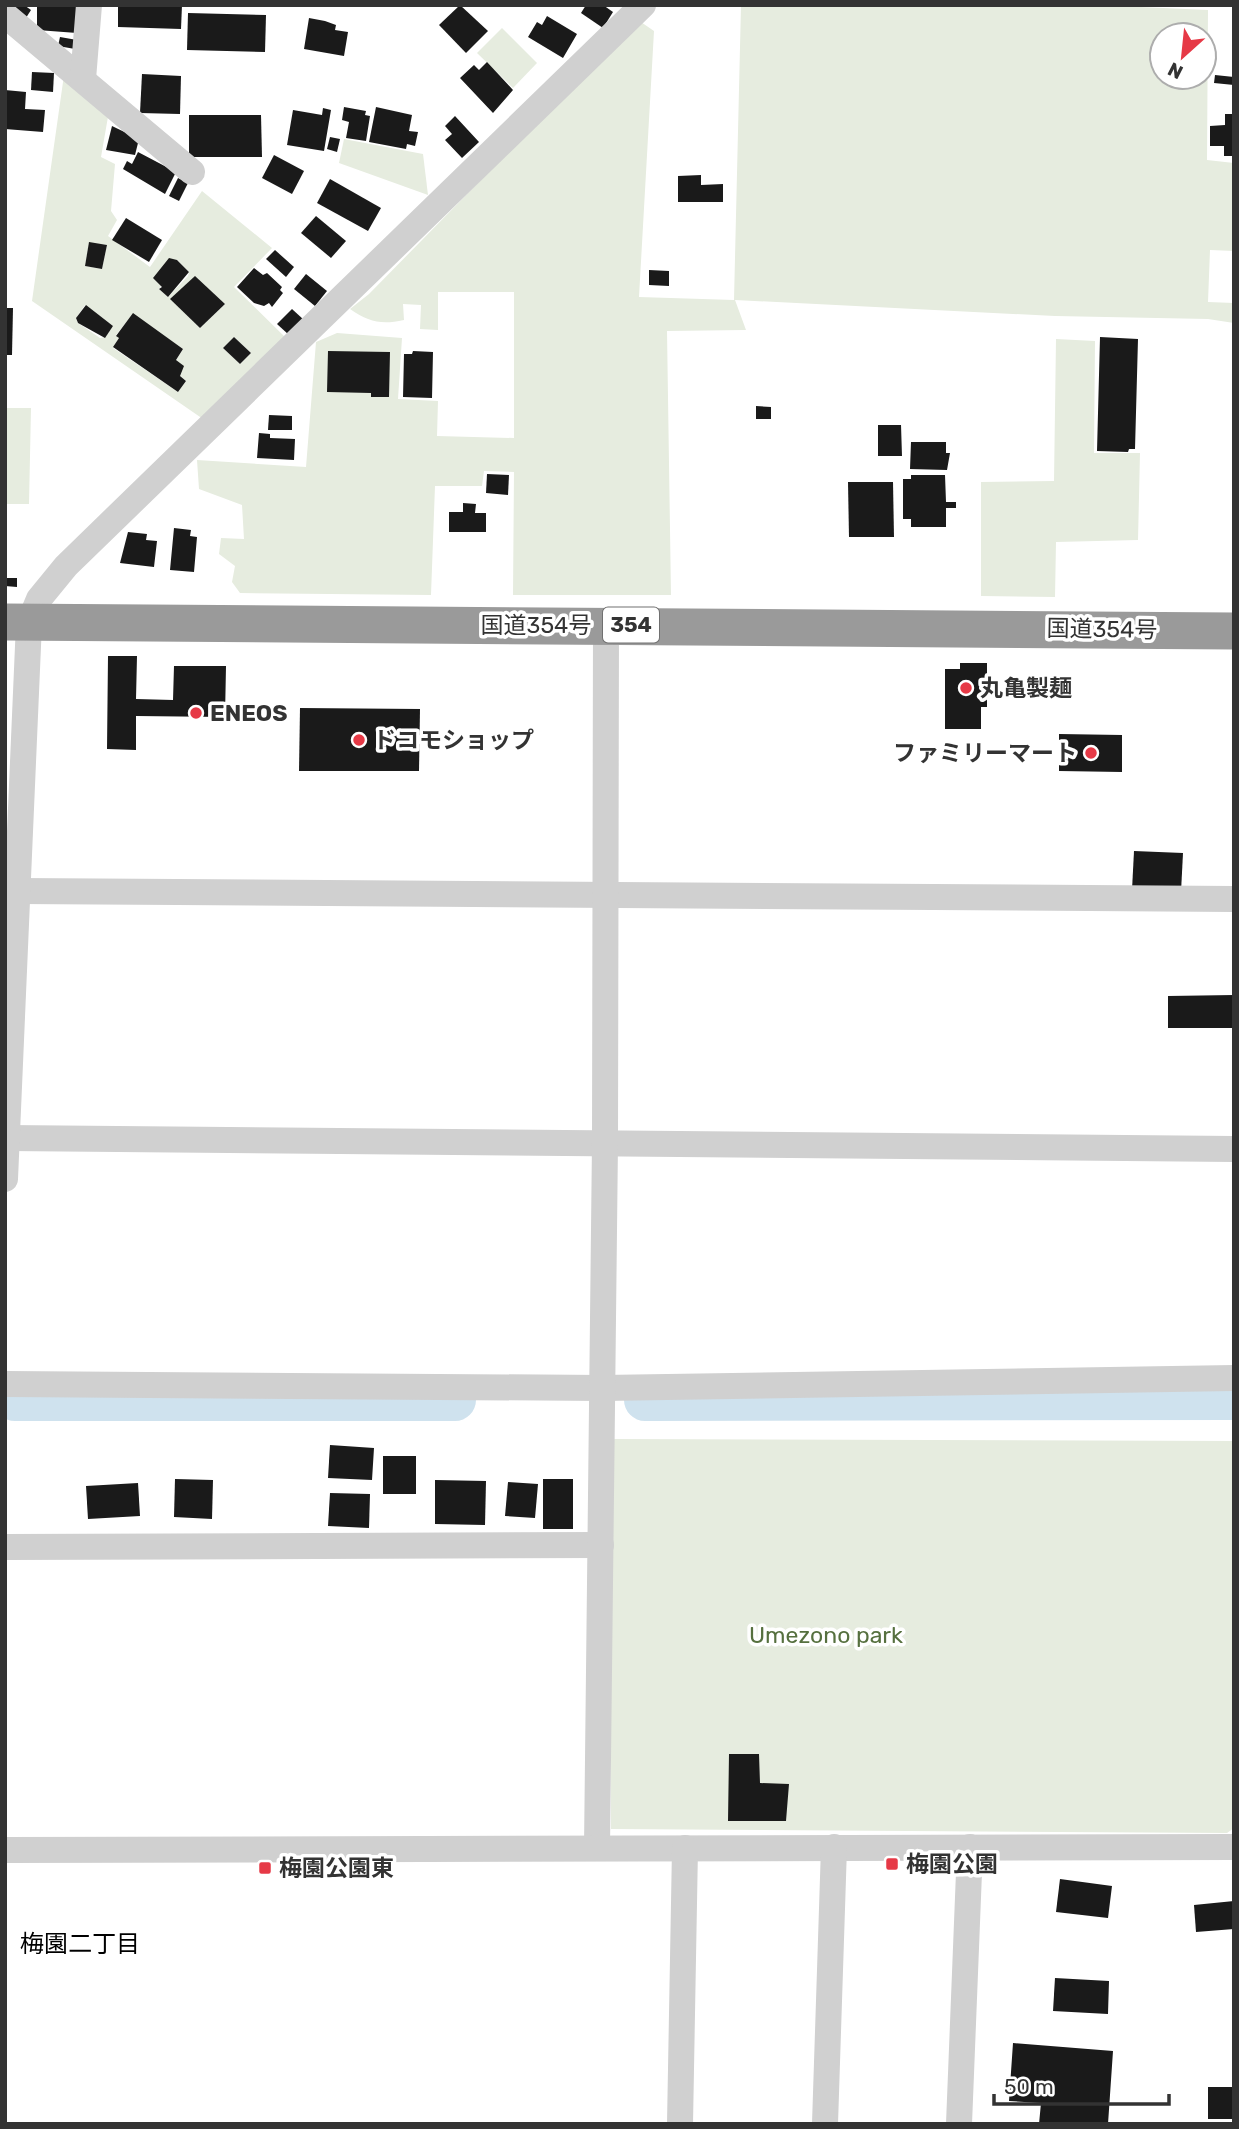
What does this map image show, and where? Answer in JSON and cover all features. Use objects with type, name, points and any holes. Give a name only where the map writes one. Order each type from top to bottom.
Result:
[{"type":"highway","name":"国道354号","points":[[13,627],[606,625],[1234,631]]},
{"type":"street","points":[[83,79],[89,5]]},
{"type":"street","points":[[5,1179],[18,891],[13,627],[66,566],[643,5]]},
{"type":"street","points":[[5,15],[192,172]]},
{"type":"street","points":[[597,1848],[603,1427],[606,625]]},
{"type":"street","points":[[18,891],[1234,899]]},
{"type":"street","points":[[7,1138],[1234,1149]]},
{"type":"street","points":[[5,1384],[603,1389],[1234,1378]]},
{"type":"street","points":[[5,1547],[600,1545]]},
{"type":"street","points":[[825,2124],[834,1847]]},
{"type":"street","points":[[960,2124],[970,1847]]},
{"type":"street","points":[[5,1850],[1234,1847]]},
{"type":"street","points":[[680,2124],[685,1848]]},
{"type":"green space","points":[[741,5],[1096,5],[1208,10],[1208,21],[1148,21],[1148,91],[1207,91],[1207,160],[1234,163],[1234,251],[1210,250],[1208,302],[1234,303],[1234,323],[1208,319],[1055,316],[735,300],[746,330],[667,331],[671,595],[513,595],[514,472],[484,471],[482,486],[435,486],[431,595],[240,593],[232,582],[235,566],[219,554],[221,538],[244,539],[242,505],[199,489],[197,460],[306,467],[316,342],[337,333],[402,338],[398,399],[438,401],[437,436],[514,438],[514,292],[438,292],[438,330],[420,329],[421,305],[403,304],[404,320],[389,322],[369,320],[350,309],[369,294],[638,20],[654,31],[639,297],[734,300]]},
{"type":"green space","points":[[502,28],[537,63],[513,88],[477,53]]},
{"type":"green space","points":[[64,75],[109,111],[101,157],[115,164],[111,211],[117,220],[108,236],[150,267],[202,191],[272,248],[234,287],[286,338],[203,419],[32,301]],"holes":[[[89,243],[107,245],[102,269],[85,266]],[[177,260],[189,272],[168,297],[159,289]],[[195,277],[225,304],[200,328],[171,299]],[[85,305],[113,326],[105,337],[100,338],[78,323],[76,318]],[[133,314],[183,349],[176,360],[180,376],[186,381],[178,392],[113,348],[119,338],[116,335]],[[234,337],[251,353],[240,364],[223,348]]]},
{"type":"green space","points":[[344,139],[423,154],[428,195],[339,163]]},
{"type":"green space","points":[[1056,339],[1095,341],[1094,453],[1140,453],[1138,540],[1056,542],[1055,597],[981,596],[981,482],[1054,481]]},
{"type":"green space","points":[[5,408],[31,408],[29,504],[5,504]]},
{"type":"green space","name":"Umezono park","points":[[611,1439],[1234,1441],[1234,1828],[1227,1833],[611,1829]]},
{"type":"building","points":[[5,5],[24,5],[31,10],[24,21]]},
{"type":"building","points":[[37,5],[79,5],[77,33],[37,30]]},
{"type":"building","points":[[118,5],[182,5],[181,29],[118,27]]},
{"type":"building","points":[[460,5],[488,31],[466,53],[439,25]]},
{"type":"building","points":[[586,5],[603,5],[613,12],[603,28],[581,13]]},
{"type":"building","points":[[188,13],[266,15],[265,52],[187,50]]},
{"type":"building","points":[[547,16],[577,34],[563,58],[528,37],[537,22],[542,25]]},
{"type":"building","points":[[309,18],[325,21],[336,25],[335,30],[348,32],[344,56],[304,49]]},
{"type":"building","points":[[60,37],[77,40],[75,49],[58,46]]},
{"type":"building","points":[[487,62],[513,90],[493,113],[460,78],[474,65],[479,70]]},
{"type":"building","points":[[32,72],[54,73],[53,92],[31,90]]},
{"type":"building","points":[[142,74],[181,76],[180,114],[140,113]]},
{"type":"building","points":[[1218,75],[1234,77],[1234,85],[1218,83]]},
{"type":"building","points":[[5,90],[26,92],[25,109],[45,110],[43,132],[5,129]]},
{"type":"building","points":[[344,107],[366,111],[365,115],[370,116],[366,141],[346,138],[349,122],[342,120]]},
{"type":"building","points":[[376,107],[412,115],[409,131],[418,132],[415,146],[407,144],[406,149],[369,142]]},
{"type":"building","points":[[323,108],[331,110],[324,151],[287,145],[293,110],[322,115]]},
{"type":"building","points":[[1225,114],[1234,114],[1234,156],[1224,156],[1224,146],[1210,146],[1210,126],[1225,125]]},
{"type":"building","points":[[189,115],[261,115],[262,157],[189,157]]},
{"type":"building","points":[[455,116],[479,142],[462,158],[445,140],[452,134],[445,126]]},
{"type":"building","points":[[112,126],[139,139],[135,155],[106,150]]},
{"type":"building","points":[[330,137],[340,139],[337,152],[327,149]]},
{"type":"building","points":[[138,152],[176,172],[165,194],[123,169],[127,161],[132,164]]},
{"type":"building","points":[[274,155],[304,171],[292,194],[262,178]]},
{"type":"building","points":[[701,175],[701,185],[723,184],[723,202],[678,202],[678,176]]},
{"type":"building","points":[[178,178],[188,183],[179,201],[169,196]]},
{"type":"building","points":[[330,179],[381,208],[368,231],[317,203]]},
{"type":"building","points":[[316,216],[346,241],[331,258],[301,233]]},
{"type":"building","points":[[126,218],[162,240],[149,262],[112,240]]},
{"type":"building","points":[[89,242],[107,245],[102,269],[85,266]]},
{"type":"building","points":[[275,250],[294,267],[286,277],[266,259]]},
{"type":"building","points":[[169,258],[177,260],[189,272],[168,297],[159,289],[162,287],[153,278]]},
{"type":"building","points":[[254,268],[263,275],[267,273],[282,287],[280,290],[283,293],[272,307],[269,303],[264,306],[254,303],[237,287]]},
{"type":"building","points":[[649,270],[669,271],[669,286],[649,285]]},
{"type":"building","points":[[306,274],[327,291],[315,306],[294,289]]},
{"type":"building","points":[[195,276],[225,304],[200,328],[170,299]]},
{"type":"building","points":[[86,305],[113,326],[105,338],[78,323],[76,318]]},
{"type":"building","points":[[5,308],[13,308],[12,355],[5,355]]},
{"type":"building","points":[[292,309],[304,320],[289,335],[277,324]]},
{"type":"building","points":[[133,313],[183,349],[176,360],[184,366],[180,376],[186,381],[178,392],[113,347],[119,338],[116,336]]},
{"type":"building","points":[[234,337],[251,353],[240,364],[223,348]]},
{"type":"building","points":[[1100,337],[1138,339],[1135,449],[1129,449],[1128,452],[1097,451]]},
{"type":"building","points":[[328,351],[390,352],[389,397],[371,397],[371,393],[327,392]]},
{"type":"building","points":[[413,351],[433,352],[432,398],[403,397],[404,354],[412,354]]},
{"type":"building","points":[[756,406],[771,407],[771,419],[756,419]]},
{"type":"building","points":[[269,415],[292,416],[292,430],[268,430]]},
{"type":"building","points":[[878,425],[901,425],[902,456],[878,456]]},
{"type":"building","points":[[259,433],[270,434],[270,438],[295,439],[294,460],[257,458]]},
{"type":"building","points":[[911,442],[946,442],[946,453],[950,453],[947,470],[910,469]]},
{"type":"building","points":[[487,474],[509,475],[508,495],[486,493]]},
{"type":"building","points":[[911,475],[945,475],[946,502],[956,502],[956,508],[946,508],[946,527],[911,527],[911,519],[903,519],[903,479],[911,479]]},
{"type":"building","points":[[848,482],[893,482],[894,537],[849,537]]},
{"type":"building","points":[[463,503],[476,504],[475,513],[486,513],[486,532],[449,532],[449,512],[463,512]]},
{"type":"building","points":[[174,528],[191,530],[190,536],[197,537],[194,572],[170,570]]},
{"type":"building","points":[[128,532],[147,534],[146,540],[157,541],[154,567],[120,563]]},
{"type":"building","points":[[5,578],[17,578],[17,587],[5,586]]},
{"type":"building","points":[[108,656],[137,656],[136,699],[173,700],[174,666],[226,666],[225,717],[136,716],[136,750],[107,749]]},
{"type":"building","name":"丸亀製麺","points":[[960,663],[987,663],[987,707],[981,707],[981,729],[945,729],[945,669],[960,669]]},
{"type":"building","name":"ドコモショップ","points":[[300,708],[420,709],[419,771],[299,771]]},
{"type":"building","name":"ファミリーマート","points":[[1059,734],[1122,735],[1122,772],[1059,771]]},
{"type":"building","points":[[1134,851],[1183,853],[1181,892],[1132,890]]},
{"type":"building","points":[[1234,995],[1234,1028],[1168,1028],[1168,996]]},
{"type":"building","points":[[330,1445],[374,1448],[372,1480],[328,1478]]},
{"type":"building","points":[[383,1456],[416,1456],[416,1494],[383,1494]]},
{"type":"building","points":[[175,1479],[213,1480],[212,1519],[174,1517]]},
{"type":"building","points":[[543,1479],[573,1479],[573,1529],[543,1529]]},
{"type":"building","points":[[435,1480],[486,1481],[485,1525],[435,1524]]},
{"type":"building","points":[[508,1482],[538,1484],[535,1518],[505,1516]]},
{"type":"building","points":[[138,1483],[140,1516],[88,1519],[86,1486]]},
{"type":"building","points":[[330,1493],[370,1494],[369,1528],[328,1526]]},
{"type":"building","points":[[729,1754],[759,1754],[760,1783],[789,1784],[786,1821],[728,1821]]},
{"type":"building","points":[[1060,1879],[1112,1886],[1108,1918],[1056,1912]]},
{"type":"building","points":[[1234,1901],[1234,1929],[1196,1932],[1194,1905]]},
{"type":"building","points":[[1055,1978],[1109,1981],[1108,2014],[1053,2011]]},
{"type":"building","points":[[1013,2043],[1113,2051],[1108,2124],[1039,2124],[1041,2103],[1009,2101]]},
{"type":"building","points":[[1208,2087],[1234,2087],[1234,2119],[1208,2119]]},
{"type":"waterway","points":[[645,1400],[1234,1399]]},
{"type":"waterway","points":[[5,1400],[15,1400]]},
{"type":"waterway","points":[[15,1400],[455,1400]]},
{"type":"place","name":"丸亀製麺","points":[[966,688]]},
{"type":"place","name":"ENEOS","points":[[196,713]]},
{"type":"place","name":"ドコモショップ","points":[[359,740]]},
{"type":"place","name":"ファミリーマート","points":[[1091,753]]},
{"type":"place","name":"梅園公園","points":[[892,1864]]},
{"type":"place","name":"梅園公園東","points":[[265,1868]]},
{"type":"district","name":"梅園二丁目","points":[[80,1944]]}]
